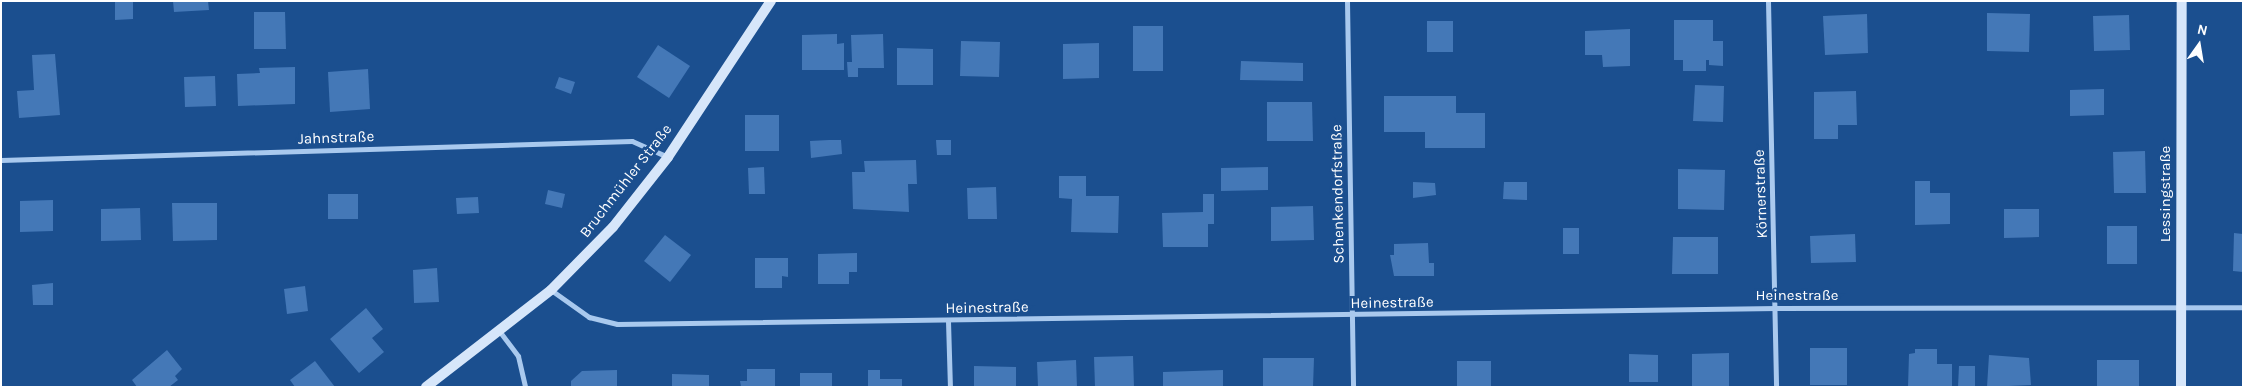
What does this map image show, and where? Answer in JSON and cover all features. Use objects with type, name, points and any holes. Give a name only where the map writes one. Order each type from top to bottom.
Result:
[{"type":"street","name":"Bruchmühler Straße","points":[[426,387],[500,332],[550,290],[613,227],[668,157],[771,1]]},
{"type":"street","name":"Schenkendorfstraße","points":[[1347,1],[1353,387]]},
{"type":"street","name":"Körnerstraße","points":[[1768,1],[1776,308],[1776,387]]},
{"type":"street","name":"Lessingstraße","points":[[2181,387],[2182,1]]},
{"type":"street","name":"Jahnstraße","points":[[1,160],[632,141],[668,157]]},
{"type":"street","name":"Heinestraße","points":[[550,290],[589,317],[617,324],[1352,316],[1776,308],[2243,307]]},
{"type":"street","points":[[948,320],[950,387]]},
{"type":"street","points":[[500,332],[518,356],[525,387]]},
{"type":"building","points":[[115,1],[133,1],[133,19],[115,20]]},
{"type":"building","points":[[173,1],[208,1],[209,10],[174,12]]},
{"type":"building","points":[[254,12],[285,12],[286,49],[254,49]]},
{"type":"building","points":[[1987,13],[2030,14],[2029,52],[1987,51]]},
{"type":"building","points":[[1867,14],[1868,53],[1825,55],[1823,16]]},
{"type":"building","points":[[2129,15],[2130,50],[2094,51],[2093,16]]},
{"type":"building","points":[[1674,20],[1713,20],[1713,41],[1723,41],[1723,66],[1709,65],[1709,60],[1706,60],[1706,71],[1683,71],[1683,60],[1674,60]]},
{"type":"building","points":[[1427,21],[1453,21],[1453,52],[1427,52]]},
{"type":"building","points":[[1133,26],[1163,26],[1163,71],[1133,71]]},
{"type":"building","points":[[1630,29],[1630,66],[1603,67],[1602,55],[1585,55],[1585,31]]},
{"type":"building","points":[[837,34],[837,44],[844,43],[844,70],[802,70],[802,35]]},
{"type":"building","points":[[883,34],[884,68],[858,68],[858,77],[848,77],[847,62],[852,62],[851,35]]},
{"type":"building","points":[[961,41],[1000,42],[999,77],[960,76]]},
{"type":"building","points":[[1099,43],[1099,78],[1063,79],[1063,44]]},
{"type":"building","points":[[658,45],[690,66],[669,98],[637,77]]},
{"type":"building","points":[[897,48],[933,49],[933,85],[897,85]]},
{"type":"building","points":[[55,54],[60,115],[19,118],[17,91],[34,90],[32,55]]},
{"type":"building","points":[[1241,61],[1303,63],[1303,81],[1240,80]]},
{"type":"building","points":[[295,67],[295,104],[238,106],[237,74],[260,73],[259,68]]},
{"type":"building","points":[[368,69],[370,109],[330,112],[328,72]]},
{"type":"building","points":[[215,76],[216,106],[185,107],[184,77]]},
{"type":"building","points":[[559,77],[575,82],[571,94],[555,88]]},
{"type":"building","points":[[1695,85],[1724,86],[1723,122],[1693,121]]},
{"type":"building","points":[[2104,89],[2104,115],[2070,116],[2070,90]]},
{"type":"building","points":[[1856,91],[1857,125],[1838,125],[1838,139],[1814,139],[1814,92]]},
{"type":"building","points":[[1384,96],[1456,96],[1456,113],[1485,113],[1485,148],[1425,148],[1425,132],[1384,132]]},
{"type":"building","points":[[1267,102],[1312,102],[1313,141],[1267,141]]},
{"type":"building","points":[[745,115],[779,115],[779,151],[745,151]]},
{"type":"building","points":[[841,140],[842,154],[811,158],[810,141]]},
{"type":"building","points":[[936,140],[951,140],[951,155],[937,155]]},
{"type":"building","points":[[2145,151],[2146,193],[2114,193],[2113,152]]},
{"type":"building","points":[[916,160],[917,184],[908,184],[909,212],[853,209],[852,172],[865,172],[864,161]]},
{"type":"building","points":[[764,167],[765,194],[749,194],[748,168]]},
{"type":"building","points":[[1268,167],[1268,190],[1221,191],[1221,168]]},
{"type":"building","points":[[1678,169],[1725,170],[1724,210],[1678,209]]},
{"type":"building","points":[[1059,176],[1086,176],[1086,196],[1119,196],[1118,233],[1071,232],[1072,199],[1059,198]]},
{"type":"building","points":[[1915,181],[1930,181],[1930,193],[1950,193],[1950,224],[1915,225]]},
{"type":"building","points":[[1413,182],[1435,183],[1436,195],[1413,198]]},
{"type":"building","points":[[1504,182],[1527,182],[1527,200],[1503,199]]},
{"type":"building","points":[[996,187],[997,219],[968,219],[967,188]]},
{"type":"building","points":[[548,190],[565,194],[562,208],[545,204]]},
{"type":"building","points":[[328,194],[358,194],[358,219],[328,219]]},
{"type":"building","points":[[1203,194],[1214,194],[1214,224],[1208,224],[1208,247],[1163,247],[1162,213],[1203,212]]},
{"type":"building","points":[[478,197],[479,213],[457,214],[456,198]]},
{"type":"building","points":[[53,200],[53,231],[20,232],[20,201]]},
{"type":"building","points":[[172,203],[217,203],[217,240],[173,241]]},
{"type":"building","points":[[1313,206],[1314,240],[1271,241],[1271,207]]},
{"type":"building","points":[[140,208],[141,240],[101,241],[101,209]]},
{"type":"building","points":[[2004,209],[2039,209],[2039,237],[2004,238]]},
{"type":"building","points":[[2107,226],[2137,226],[2137,264],[2107,264]]},
{"type":"building","points":[[1563,228],[1579,228],[1579,254],[1563,254]]},
{"type":"building","points":[[2234,233],[2243,234],[2243,272],[2233,271]]},
{"type":"building","points":[[1855,234],[1856,262],[1811,263],[1810,236]]},
{"type":"building","points":[[665,235],[691,255],[670,282],[644,261]]},
{"type":"building","points":[[1673,237],[1718,237],[1718,274],[1672,274]]},
{"type":"building","points":[[1428,243],[1429,263],[1434,263],[1434,276],[1394,276],[1390,255],[1394,255],[1394,244]]},
{"type":"building","points":[[857,253],[857,272],[849,272],[849,284],[818,284],[818,254]]},
{"type":"building","points":[[755,258],[788,258],[788,277],[782,276],[782,288],[755,288]]},
{"type":"building","points":[[437,268],[439,302],[414,303],[413,270]]},
{"type":"building","points":[[53,283],[53,305],[33,305],[32,285]]},
{"type":"building","points":[[305,286],[308,311],[287,314],[284,289]]},
{"type":"building","points":[[366,308],[383,329],[372,338],[384,352],[359,373],[330,339]]},
{"type":"building","points":[[1810,348],[1847,348],[1847,385],[1810,385]]},
{"type":"building","points":[[1915,349],[1937,349],[1937,364],[1952,364],[1952,387],[1908,387],[1909,354],[1915,353]]},
{"type":"building","points":[[167,350],[182,369],[175,376],[178,380],[169,387],[137,387],[132,380]]},
{"type":"building","points":[[1729,353],[1729,387],[1692,387],[1692,354]]},
{"type":"building","points":[[1629,354],[1658,355],[1658,382],[1629,382]]},
{"type":"building","points":[[1989,355],[2029,358],[2031,385],[1987,387]]},
{"type":"building","points":[[1133,356],[1134,387],[1095,387],[1094,357]]},
{"type":"building","points":[[1263,358],[1314,358],[1313,387],[1263,387]]},
{"type":"building","points":[[1076,360],[1077,387],[1038,387],[1037,362]]},
{"type":"building","points":[[2097,360],[2139,360],[2139,387],[2097,387]]},
{"type":"building","points":[[315,361],[335,387],[295,387],[290,380]]},
{"type":"building","points":[[1457,361],[1491,361],[1491,387],[1457,387]]},
{"type":"building","points":[[974,366],[1016,367],[1016,387],[974,387]]},
{"type":"building","points":[[1959,366],[1975,366],[1975,387],[1958,387]]},
{"type":"building","points":[[747,369],[775,369],[775,387],[741,387],[740,381],[747,381]]},
{"type":"building","points":[[617,370],[617,387],[571,387],[571,381],[582,371]]},
{"type":"building","points":[[868,370],[880,370],[880,379],[902,379],[902,387],[868,387]]},
{"type":"building","points":[[1223,370],[1223,387],[1163,387],[1163,372]]},
{"type":"building","points":[[800,373],[832,373],[832,387],[800,387]]},
{"type":"building","points":[[672,374],[709,375],[709,387],[672,387]]}]
